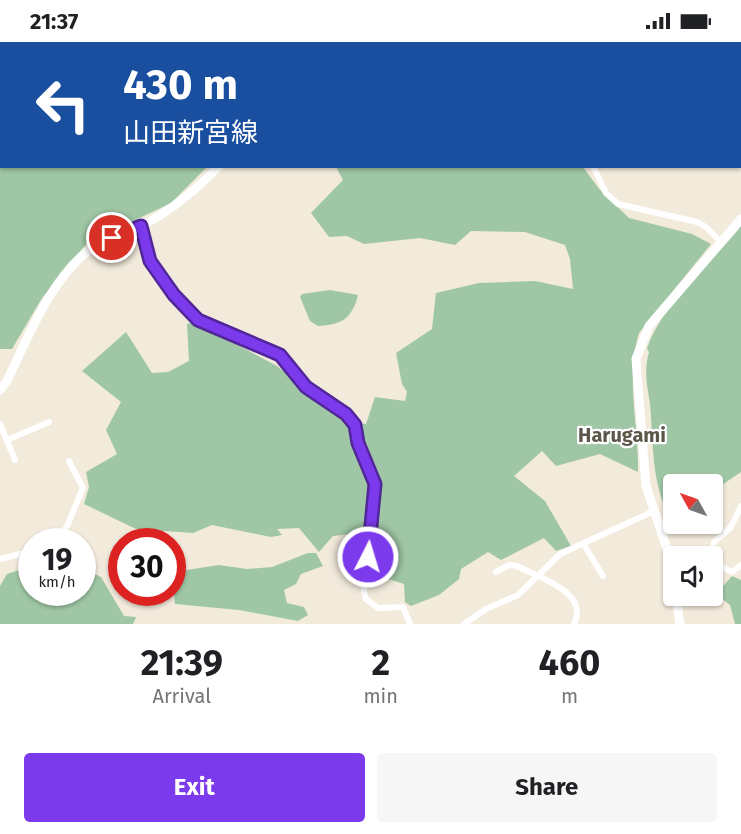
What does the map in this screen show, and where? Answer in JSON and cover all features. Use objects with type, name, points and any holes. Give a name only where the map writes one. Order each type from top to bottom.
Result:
[{"type":"street","points":[[0,390],[36,318],[79,260],[93,247],[141,226],[175,206],[217,168]]},
{"type":"street","points":[[594,168],[606,193],[618,204],[697,222],[706,227],[721,242]]},
{"type":"street","points":[[664,546],[646,486],[636,359],[649,327],[741,219]]},
{"type":"street","points":[[141,226],[150,261],[174,295],[198,320],[280,355],[306,387],[346,414],[355,425],[358,443],[375,484],[364,592],[366,599],[378,608],[403,607],[411,624]]},
{"type":"street","points":[[7,440],[50,422]]},
{"type":"street","points":[[0,424],[15,460]]},
{"type":"street","points":[[66,528],[83,488],[69,461]]},
{"type":"street","points":[[713,546],[714,542],[731,527],[741,506]]},
{"type":"street","points":[[464,624],[486,609],[518,595],[560,554],[654,511]]},
{"type":"street","points":[[584,545],[603,576]]},
{"type":"street","points":[[0,560],[18,554]]},
{"type":"street","points":[[496,572],[509,565],[517,566],[574,598],[578,616],[574,624]]},
{"type":"street","points":[[723,568],[732,572],[741,565]]},
{"type":"street","points":[[677,606],[680,624]]},
{"type":"green space","points":[[0,168],[206,168],[171,203],[87,243],[42,298],[12,349],[0,349]]},
{"type":"green space","points":[[337,168],[584,168],[600,190],[629,218],[692,234],[711,244],[639,333],[633,367],[638,472],[600,454],[556,466],[542,451],[514,476],[545,501],[571,546],[556,551],[544,538],[501,560],[488,552],[461,569],[459,579],[439,595],[411,606],[405,602],[404,584],[373,574],[380,549],[380,535],[365,532],[333,536],[319,552],[299,528],[277,529],[282,535],[271,537],[212,525],[193,533],[186,533],[186,528],[134,528],[84,504],[89,487],[86,472],[117,454],[106,430],[121,402],[82,371],[126,332],[152,373],[168,372],[189,361],[187,324],[194,322],[277,366],[346,422],[366,424],[375,397],[405,401],[407,392],[402,384],[396,353],[432,329],[436,293],[479,283],[535,281],[573,289],[570,259],[565,245],[525,232],[471,231],[455,245],[420,238],[364,244],[347,236],[329,237],[311,213],[343,180]]},
{"type":"green space","points":[[741,226],[741,472],[723,484],[723,474],[663,474],[663,503],[653,453],[646,377],[649,352],[647,349],[653,333],[675,301]]},
{"type":"green space","points":[[330,290],[358,295],[356,303],[344,319],[333,324],[318,326],[310,321],[300,297],[302,294]]},
{"type":"green space","points":[[308,553],[316,553],[323,566],[301,574],[296,584],[284,590],[287,603],[304,607],[308,615],[298,621],[239,610],[186,605],[186,570],[219,565],[247,569],[272,567]]},
{"type":"green space","points":[[18,570],[18,606],[96,606],[96,574],[101,577],[108,589],[108,606],[118,606],[124,616],[136,617],[133,624],[0,624],[0,586],[7,574]]},
{"type":"green space","points":[[732,576],[741,580],[741,624],[735,624],[730,605],[723,600],[723,586]]},
{"type":"district","name":"Harugami","points":[[622,435]]},
{"type":"route","points":[[112,238],[141,226],[150,261],[174,295],[198,320],[261,349],[280,355],[306,387],[346,414],[355,425],[358,443],[375,484],[368,557]]}]
